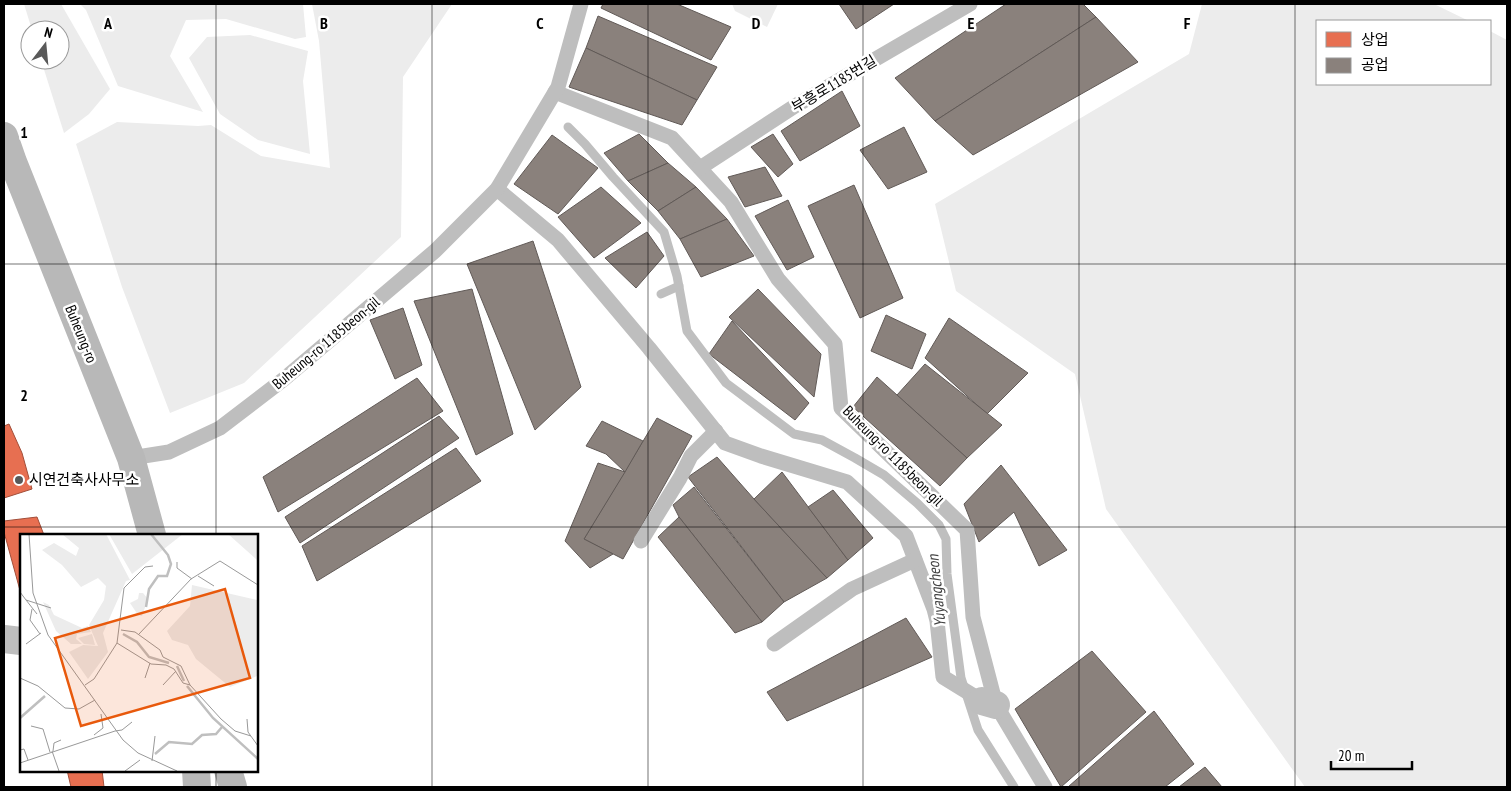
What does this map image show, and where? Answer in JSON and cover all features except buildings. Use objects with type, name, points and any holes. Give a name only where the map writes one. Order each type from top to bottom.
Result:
[{"type":"main road","name":"Buheung-ro","points":[[4,136],[16,172],[131,458],[152,534]]},
{"type":"main road","points":[[196,771],[197,787]]},
{"type":"main road","points":[[228,771],[233,787]]},
{"type":"street","points":[[4,639],[20,641]]},
{"type":"lane","name":"Buheung-ro 1185beon-gil","points":[[131,458],[169,452],[220,428],[284,379],[435,251],[497,189],[558,87],[581,4]]},
{"type":"lane","name":"부흥로1185번길","points":[[700,168],[795,106],[970,4]]},
{"type":"lane","name":"Buheung-ro 1185beon-gil","points":[[555,92],[672,138],[732,202],[778,279],[835,344],[841,408],[967,530],[973,617],[989,703],[1045,787]]},
{"type":"lane","name":"Buheung-ro 1185beon-gil","points":[[497,189],[558,240],[649,348],[725,443],[847,482],[906,536],[934,609],[943,677],[989,703]]},
{"type":"lane","points":[[641,541],[680,478],[691,456],[716,431]]},
{"type":"lane","points":[[774,644],[852,589],[915,560]]},
{"type":"shaded area","points":[[24,4],[61,4],[110,89],[89,114],[64,133],[44,70],[70,70],[70,20],[29,20]]},
{"type":"shaded area","points":[[80,4],[303,4],[306,37],[295,39],[226,19],[186,20],[170,56],[203,112],[118,86],[86,10]]},
{"type":"shaded area","points":[[312,4],[452,4],[403,77],[401,237],[244,383],[170,413],[122,287],[76,144],[117,122],[211,125],[261,156],[330,168],[319,41]]},
{"type":"shaded area","points":[[732,4],[778,4],[767,27],[735,11]]},
{"type":"shaded area","points":[[1202,4],[1434,4],[1467,20],[1316,20],[1316,85],[1491,85],[1491,32],[1507,40],[1507,787],[1305,787],[1106,509],[1075,374],[956,291],[935,204],[1189,54]]},
{"type":"shaded area","points":[[250,35],[308,51],[303,81],[310,154],[258,140],[220,114],[189,58],[207,37]]},
{"type":"waterway","name":"Yuyangcheon","points":[[568,127],[664,232],[677,276],[687,331],[726,383],[794,434],[822,440],[884,475],[939,525],[946,539],[947,574],[961,678],[978,730],[1014,787]]},
{"type":"waterway","points":[[661,294],[679,286]]},
{"type":"place","name":"시연건축사사무소","points":[[19,480]]}]
